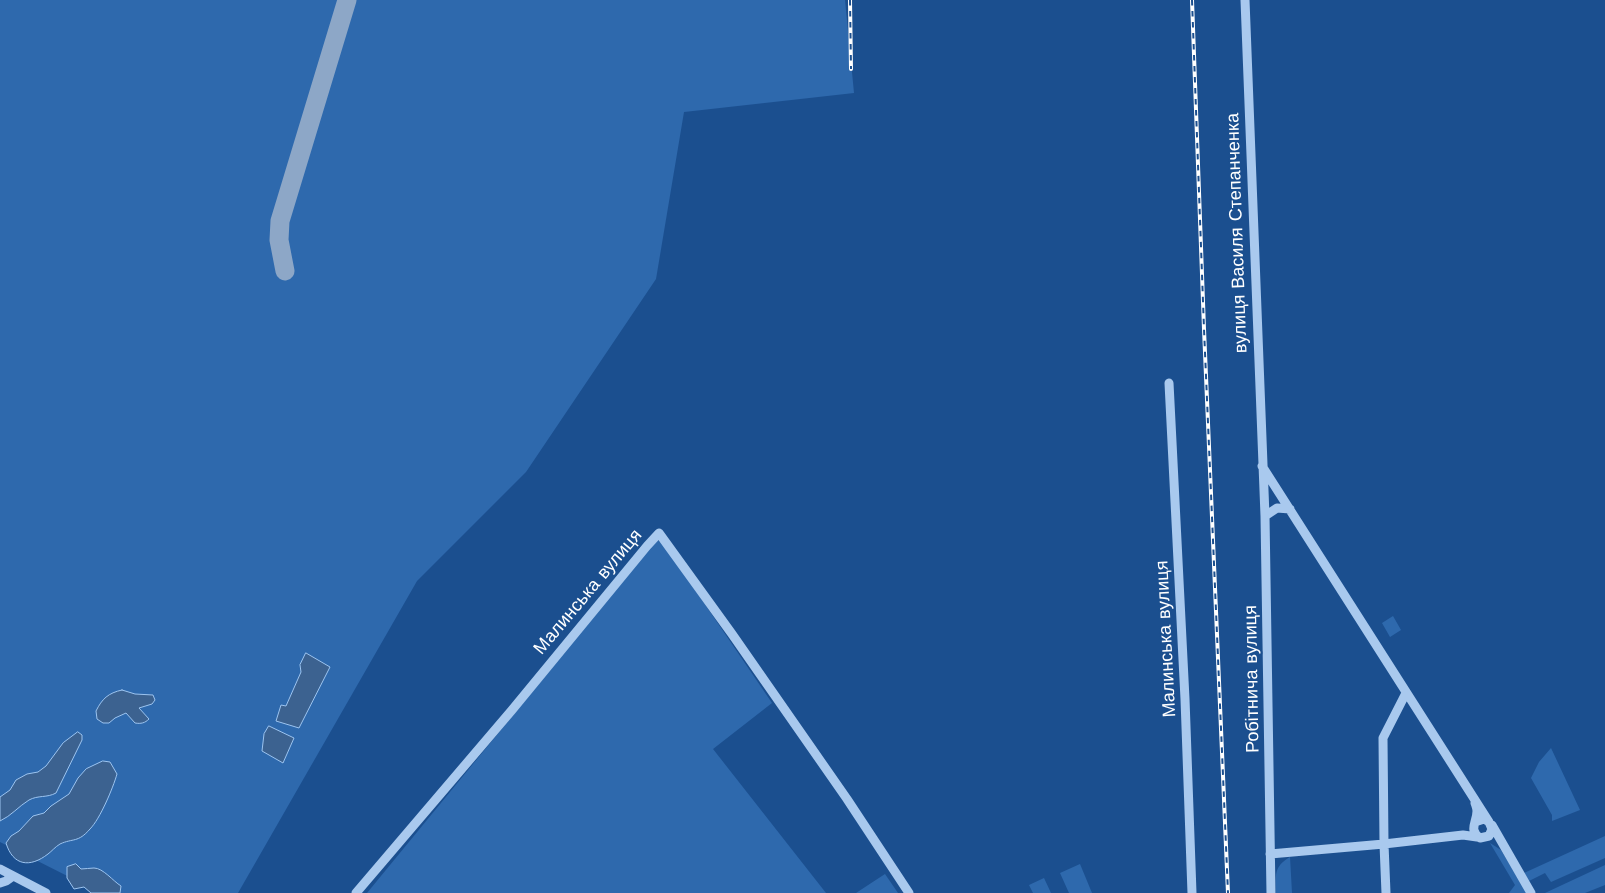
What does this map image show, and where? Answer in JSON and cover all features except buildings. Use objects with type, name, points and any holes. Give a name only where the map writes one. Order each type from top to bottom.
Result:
[{"type":"street","name":"вулиця Василя Степанченка","points":[[1245,0],[1262,466]]},
{"type":"street","name":"Малинська вулиця","points":[[1169,383],[1185,699],[1192,893]]},
{"type":"street","points":[[1262,466],[1490,823],[1531,893]]},
{"type":"street","name":"Робітнича вулиця","points":[[1262,466],[1267,607],[1271,893]]},
{"type":"street","points":[[1265,516],[1277,508],[1290,509]]},
{"type":"street","name":"Малинська вулиця","points":[[356,893],[512,710],[646,546],[659,533],[847,799],[909,893]]},
{"type":"street","points":[[1386,893],[1383,738],[1406,693]]},
{"type":"street","points":[[1474,798],[1477,811],[1474,833],[1481,837]]},
{"type":"street","points":[[1463,835],[1469,831],[1474,823],[1484,819],[1490,823]]},
{"type":"street","points":[[1481,837],[1491,833],[1490,823]]},
{"type":"street","points":[[1270,854],[1463,835],[1481,837],[1502,843]]},
{"type":"street","points":[[0,869],[46,893]]},
{"type":"street","points":[[0,883],[13,876]]},
{"type":"shaded area","points":[[0,0],[845,0],[854,93],[684,112],[656,279],[526,472],[417,581],[238,893],[101,893],[0,842]]},
{"type":"shaded area","points":[[657,540],[664,544],[772,703],[713,749],[826,893],[367,893]]},
{"type":"shaded area","points":[[1393,616],[1401,630],[1390,637],[1382,623]]},
{"type":"shaded area","points":[[306,653],[330,667],[299,728],[276,721],[281,705],[286,706],[301,672],[300,665]]},
{"type":"shaded area","points":[[122,690],[135,694],[153,695],[155,700],[152,704],[139,708],[149,719],[143,723],[135,723],[126,713],[109,723],[103,723],[97,719],[96,711],[103,700],[109,695]]},
{"type":"shaded area","points":[[269,726],[294,738],[283,763],[262,751],[264,734]]},
{"type":"shaded area","points":[[78,732],[82,735],[82,740],[56,793],[29,800],[0,821],[0,797],[10,790],[16,780],[27,774],[38,772],[46,766],[63,743]]},
{"type":"shaded area","points":[[1551,748],[1580,810],[1552,821],[1552,815],[1531,778],[1539,762]]},
{"type":"shaded area","points":[[103,761],[110,762],[117,774],[102,811],[90,829],[82,836],[60,844],[48,854],[35,861],[23,862],[13,856],[6,843],[11,836],[19,831],[33,816],[44,813],[69,794],[78,778],[86,769]]},
{"type":"shaded area","points":[[1605,836],[1605,858],[1551,882],[1545,873],[1529,881],[1524,873]]},
{"type":"shaded area","points":[[1490,843],[1501,850],[1527,893],[1509,893],[1515,885]]},
{"type":"shaded area","points":[[1290,857],[1292,893],[1276,893],[1278,868]]},
{"type":"shaded area","points":[[76,864],[81,869],[94,868],[104,872],[121,886],[120,893],[91,893],[84,887],[74,889],[67,878],[67,867]]},
{"type":"shaded area","points":[[1080,864],[1092,893],[1069,893],[1060,873]]},
{"type":"shaded area","points":[[1605,865],[1605,885],[1585,893],[1545,893]]},
{"type":"shaded area","points":[[885,874],[898,893],[856,893]]},
{"type":"shaded area","points":[[1044,878],[1051,893],[1033,893],[1029,885]]},
{"type":"taxiway","points":[[285,271],[279,240],[280,221],[347,0]]},
{"type":"railway","points":[[850,0],[851,69]]},
{"type":"railway","points":[[1192,0],[1228,893]]}]
